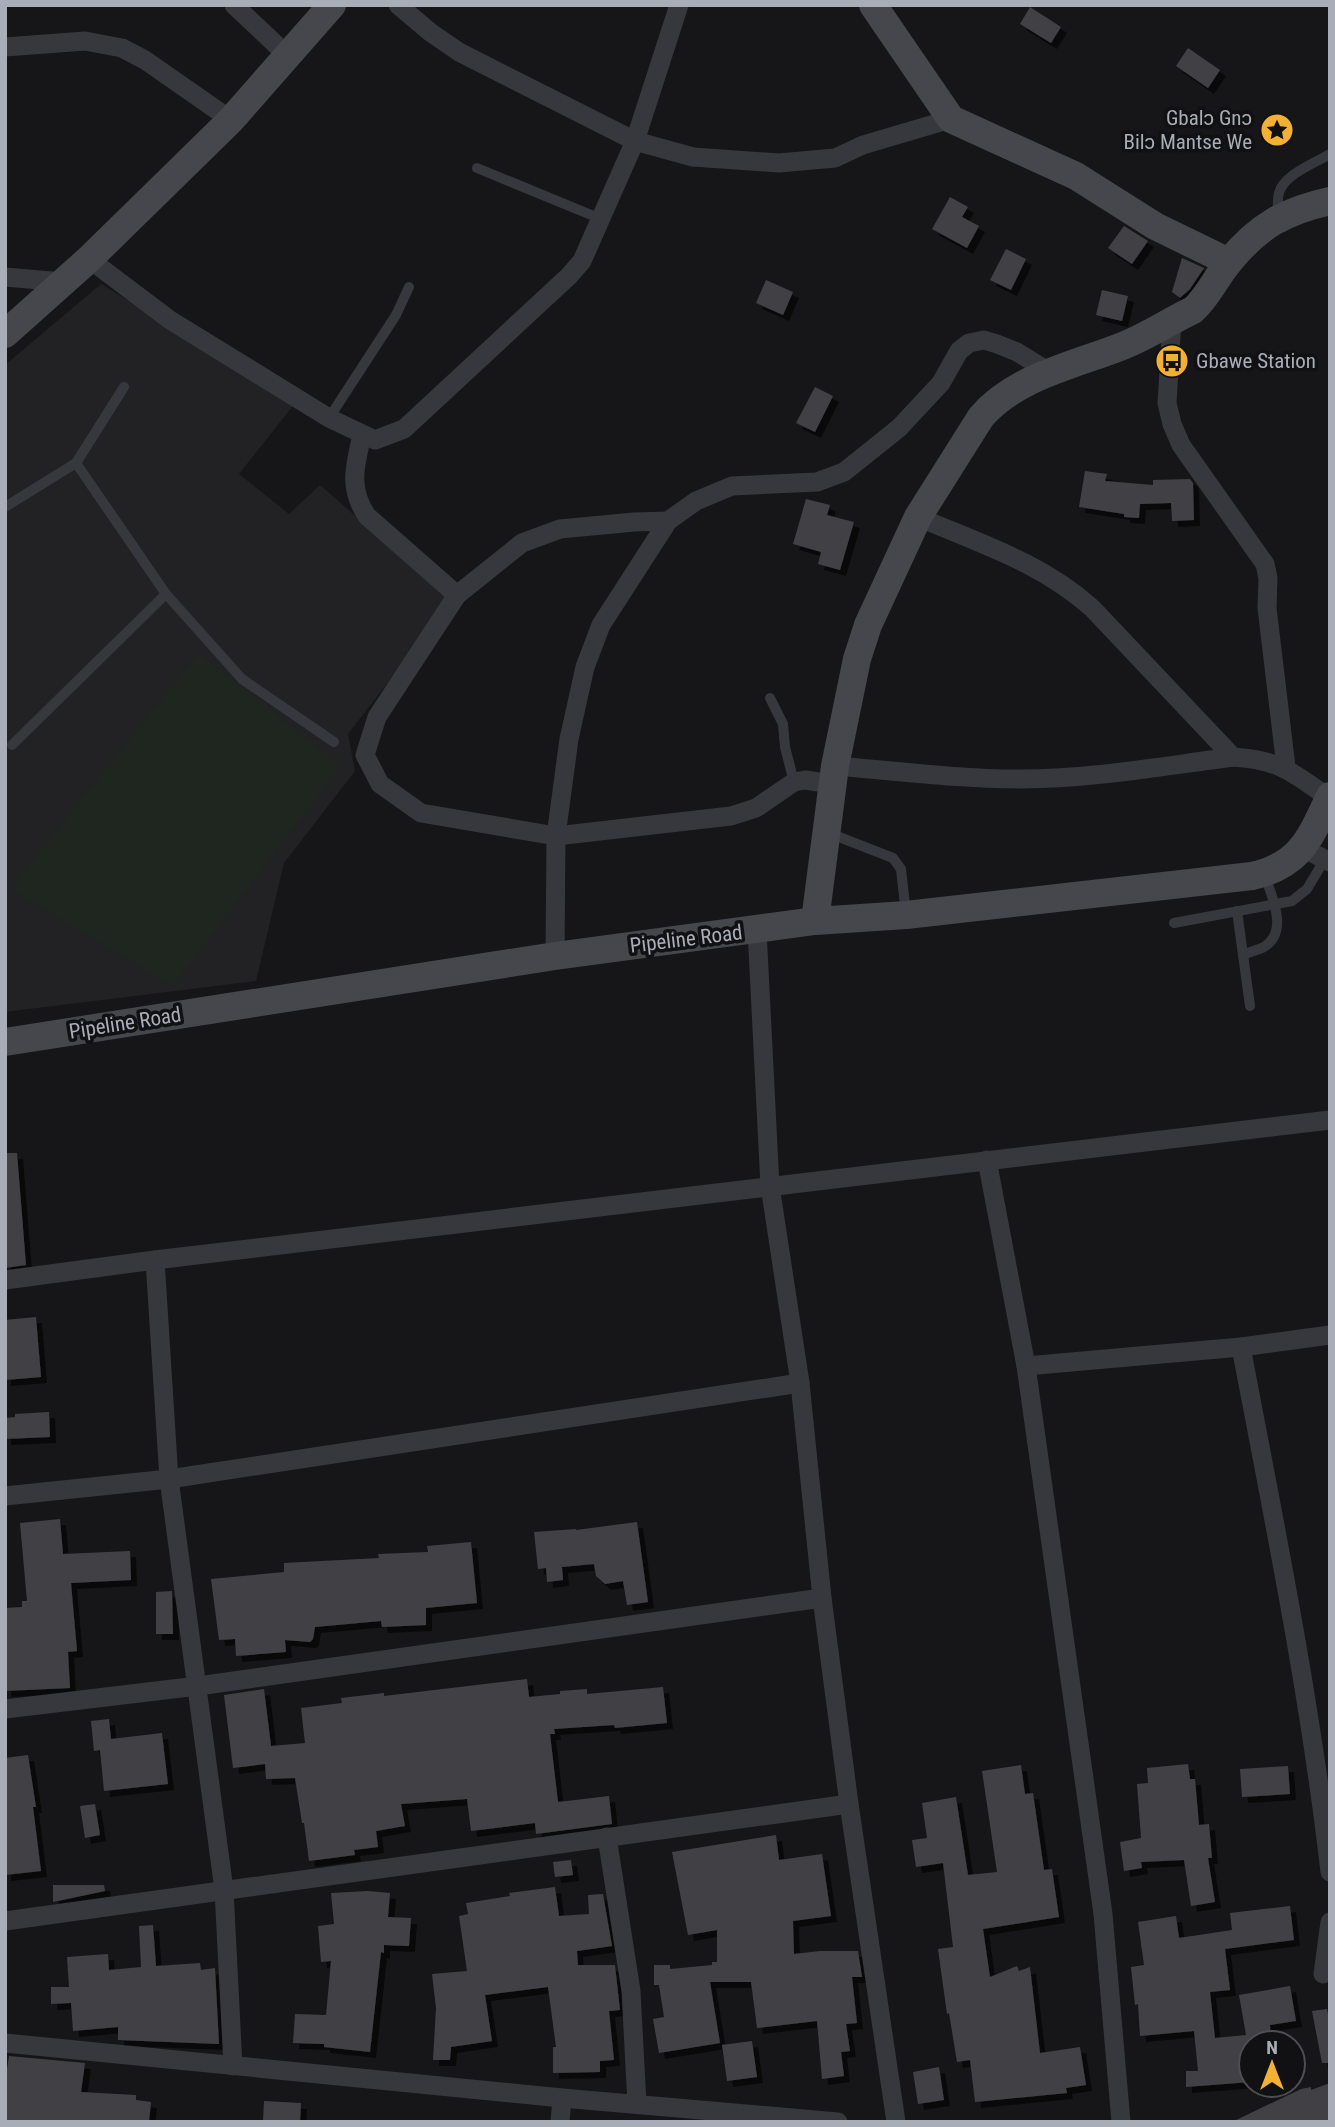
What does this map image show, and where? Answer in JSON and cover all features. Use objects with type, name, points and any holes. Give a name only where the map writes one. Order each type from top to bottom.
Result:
[{"type":"street","points":[[234,5],[288,56]]},
{"type":"street","points":[[5,334],[89,259],[231,120],[332,5]]},
{"type":"street","points":[[398,5],[459,52],[635,141],[693,157],[779,163],[835,158],[863,145],[951,119]]},
{"type":"street","points":[[89,259],[170,320],[329,418],[374,439],[404,429],[582,261],[635,141],[679,5]]},
{"type":"street","points":[[873,5],[951,119],[1076,176],[1155,226],[1229,262]]},
{"type":"street","points":[[5,47],[85,41],[122,48],[145,60],[231,120]]},
{"type":"street","points":[[814,921],[834,775],[857,659],[868,625],[918,517],[981,417],[993,402],[1011,390],[1125,345],[1193,310],[1229,262],[1257,232],[1278,217],[1303,207],[1330,201]]},
{"type":"street","points":[[5,277],[63,282]]},
{"type":"street","points":[[1172,320],[1167,404],[1172,424],[1181,445],[1265,564],[1268,578],[1267,608],[1286,767]]},
{"type":"street","points":[[555,956],[556,836],[569,739],[585,667],[601,625],[667,521],[696,501],[732,485],[817,482],[844,472],[899,428],[940,383],[959,351],[969,343],[984,340],[997,344],[1017,352],[1051,373]]},
{"type":"street","points":[[362,435],[356,461],[356,499],[368,516],[457,595]]},
{"type":"street","points":[[918,517],[1034,567],[1069,588],[1092,608],[1233,757]]},
{"type":"street","points":[[667,521],[560,529],[522,543],[457,595],[377,718],[365,755],[380,784],[421,813],[556,836],[731,816],[756,808],[794,782],[834,775],[1022,779],[1066,777],[1233,757],[1255,759],[1286,767],[1329,797]]},
{"type":"street","name":"Pipeline Road","points":[[5,1042],[555,956],[814,921],[906,915],[1265,873],[1283,865],[1319,856],[1329,797]]},
{"type":"street","points":[[757,930],[770,1186],[800,1383],[822,1598],[849,1804],[896,2122]]},
{"type":"street","points":[[5,1280],[1330,1120]]},
{"type":"street","points":[[987,1160],[1026,1366],[1103,1914],[1121,2122]]},
{"type":"street","points":[[155,1260],[169,1479],[224,1890],[233,2066]]},
{"type":"street","points":[[1026,1366],[1241,1347],[1330,1335]]},
{"type":"street","points":[[1241,1347],[1284,1572],[1321,1791],[1330,1872]]},
{"type":"street","points":[[5,1496],[169,1479],[800,1383]]},
{"type":"street","points":[[5,1709],[198,1686],[822,1598]]},
{"type":"street","points":[[5,1921],[849,1804]]},
{"type":"street","points":[[607,1837],[631,1991],[637,2104]]},
{"type":"street","points":[[1323,1974],[1330,1922]]},
{"type":"street","points":[[5,2043],[562,2098],[838,2122]]},
{"type":"street","points":[[560,2122],[562,2098]]},
{"type":"lane","points":[[1278,217],[1282,186],[1290,178],[1330,154]]},
{"type":"lane","points":[[477,168],[601,219]]},
{"type":"lane","points":[[329,418],[396,315],[409,287]]},
{"type":"lane","points":[[5,507],[76,463],[124,387]]},
{"type":"lane","points":[[76,463],[166,594],[242,679],[334,742]]},
{"type":"lane","points":[[12,745],[166,594]]},
{"type":"lane","points":[[770,698],[783,724],[785,747],[794,782]]},
{"type":"lane","points":[[826,832],[894,858],[901,869],[906,915]]},
{"type":"lane","points":[[1174,923],[1292,901],[1303,894],[1319,856]]},
{"type":"lane","points":[[1242,955],[1264,947],[1277,934],[1275,904],[1265,873]]},
{"type":"lane","points":[[1237,911],[1250,1006]]},
{"type":"shaded area","points":[[101,284],[296,402],[239,474],[289,514],[320,485],[447,596],[440,615],[348,734],[355,771],[284,863],[256,981],[5,1012],[5,365]]},
{"type":"shaded area","points":[[199,653],[341,766],[173,986],[10,889]]},
{"type":"building","points":[[1030,7],[1061,27],[1051,43],[1020,24]]},
{"type":"building","points":[[1188,48],[1220,70],[1208,88],[1176,66]]},
{"type":"building","points":[[950,197],[968,207],[962,217],[979,226],[967,248],[932,229]]},
{"type":"building","points":[[1124,226],[1148,241],[1132,264],[1108,248]]},
{"type":"building","points":[[1006,249],[1026,259],[1011,290],[990,280]]},
{"type":"building","points":[[1182,258],[1204,268],[1190,289],[1180,298],[1172,292]]},
{"type":"building","points":[[766,280],[793,292],[783,315],[756,303]]},
{"type":"building","points":[[1102,290],[1128,296],[1122,321],[1096,315]]},
{"type":"building","points":[[815,387],[833,396],[815,432],[796,423]]},
{"type":"building","points":[[1085,471],[1107,474],[1105,481],[1153,485],[1153,480],[1190,479],[1193,483],[1194,520],[1172,521],[1171,503],[1140,504],[1139,518],[1079,507]]},
{"type":"building","points":[[806,499],[830,505],[827,515],[854,522],[840,570],[818,564],[821,552],[793,544]]},
{"type":"building","points":[[5,1153],[17,1153],[26,1265],[5,1268]]},
{"type":"building","points":[[36,1317],[41,1377],[5,1380],[5,1320]]},
{"type":"building","points":[[49,1412],[50,1437],[5,1439],[5,1418],[15,1417],[15,1414]]},
{"type":"building","points":[[60,1519],[63,1554],[130,1551],[131,1580],[71,1583],[77,1651],[68,1652],[70,1688],[5,1691],[5,1608],[22,1607],[22,1601],[27,1601],[20,1523]]},
{"type":"building","points":[[637,1522],[648,1602],[627,1605],[623,1581],[605,1584],[596,1576],[594,1564],[562,1567],[563,1580],[547,1582],[546,1568],[538,1569],[534,1532]]},
{"type":"building","points":[[471,1542],[477,1603],[426,1608],[426,1625],[382,1627],[381,1621],[315,1627],[310,1642],[285,1640],[286,1652],[236,1656],[235,1639],[219,1640],[211,1579],[284,1572],[284,1563],[379,1558],[378,1554],[428,1552],[427,1546]]},
{"type":"building","points":[[172,1591],[173,1634],[156,1634],[156,1592]]},
{"type":"building","points":[[527,1679],[529,1697],[560,1694],[560,1691],[587,1689],[587,1694],[663,1687],[667,1723],[615,1728],[614,1725],[554,1729],[555,1734],[550,1734],[558,1802],[609,1796],[612,1824],[536,1834],[535,1823],[471,1831],[467,1799],[401,1804],[405,1826],[376,1831],[378,1847],[354,1850],[355,1855],[309,1861],[295,1778],[266,1779],[265,1764],[233,1768],[224,1695],[264,1689],[271,1746],[305,1743],[301,1708],[342,1703],[341,1698],[384,1693],[384,1696]]},
{"type":"building","points":[[109,1719],[111,1739],[162,1733],[168,1784],[104,1791],[100,1750],[94,1751],[91,1721]]},
{"type":"building","points":[[28,1755],[36,1807],[33,1807],[41,1871],[5,1875],[5,1758]]},
{"type":"building","points":[[1188,1764],[1190,1779],[1195,1779],[1199,1825],[1209,1824],[1212,1858],[1208,1858],[1215,1902],[1191,1906],[1184,1860],[1141,1862],[1142,1868],[1124,1871],[1120,1842],[1141,1838],[1137,1784],[1148,1783],[1147,1768]]},
{"type":"building","points":[[1021,1765],[1025,1794],[1033,1793],[1044,1870],[1052,1869],[1059,1917],[983,1929],[990,1977],[1017,1966],[1019,1971],[1030,1967],[1040,2053],[1080,2047],[1086,2085],[1066,2088],[1067,2093],[975,2102],[970,2060],[957,2062],[938,1949],[953,1947],[943,1863],[916,1867],[912,1840],[927,1838],[922,1803],[956,1797],[968,1875],[997,1872],[982,1771]]},
{"type":"building","points":[[1288,1766],[1290,1794],[1242,1797],[1240,1769]]},
{"type":"building","points":[[95,1804],[100,1835],[85,1838],[80,1806]]},
{"type":"building","points":[[776,1835],[779,1860],[822,1854],[831,1916],[793,1921],[794,1954],[858,1951],[862,1977],[852,1977],[857,2023],[846,2024],[850,2051],[841,2052],[844,2076],[822,2079],[817,2021],[757,2028],[751,1982],[710,1982],[720,2043],[659,2053],[653,2019],[664,2017],[659,1985],[654,1985],[654,1965],[670,1965],[670,1969],[712,1965],[712,1962],[717,1962],[717,1930],[688,1935],[672,1852]]},
{"type":"building","points":[[571,1860],[573,1875],[555,1877],[553,1862]]},
{"type":"building","points":[[53,1885],[104,1885],[105,1891],[53,1902]]},
{"type":"building","points":[[555,1887],[559,1916],[589,1914],[588,1895],[603,1894],[612,1946],[577,1951],[578,1965],[615,1965],[620,2010],[609,2011],[614,2060],[600,2061],[600,2072],[553,2073],[553,2047],[556,2047],[548,1987],[485,1995],[492,2041],[451,2047],[450,2060],[433,2060],[436,2008],[432,1974],[467,1971],[459,1916],[468,1914],[466,1903],[510,1896],[509,1893]]},
{"type":"building","points":[[331,1893],[390,1893],[388,1917],[411,1918],[409,1946],[384,1945],[384,1953],[381,1952],[370,2052],[324,2047],[324,2044],[293,2043],[295,2014],[326,2015],[331,1961],[321,1962],[318,1926],[334,1924]]},
{"type":"building","points":[[1290,1906],[1294,1940],[1225,1949],[1230,1990],[1210,1992],[1215,2038],[1237,2036],[1237,2083],[1186,2087],[1186,2071],[1198,2071],[1194,2031],[1140,2036],[1138,2004],[1135,2005],[1131,1967],[1144,1965],[1138,1922],[1176,1916],[1179,1938],[1232,1930],[1230,1913]]},
{"type":"building","points":[[153,1925],[156,1966],[200,1963],[201,1970],[215,1968],[219,2044],[118,2040],[118,2027],[73,2031],[71,2003],[51,2004],[51,1987],[69,1987],[67,1957],[108,1954],[109,1970],[141,1967],[139,1926]]},
{"type":"building","points":[[1290,1986],[1296,2021],[1270,2025],[1270,2029],[1245,2029],[1239,1995]]},
{"type":"building","points":[[1327,2009],[1330,2025],[1330,2063],[1322,2063],[1312,2011]]},
{"type":"building","points":[[752,2041],[757,2077],[727,2081],[722,2045]]},
{"type":"building","points":[[9,2056],[85,2063],[81,2092],[136,2095],[136,2100],[151,2102],[149,2122],[5,2122],[5,2082]]},
{"type":"building","points":[[939,2067],[944,2100],[918,2104],[913,2072]]},
{"type":"building","points":[[1330,2083],[1330,2122],[1232,2122],[1280,2099],[1307,2099],[1307,2088],[1311,2087],[1311,2090]]},
{"type":"building","points":[[264,2101],[301,2103],[300,2122],[263,2122]]},
{"type":"place","name":"Gbalɔ Gnɔ Bilɔ Mantse We","points":[[1277,130]]},
{"type":"place","name":"Gbawe Station","points":[[1172,361]]}]
